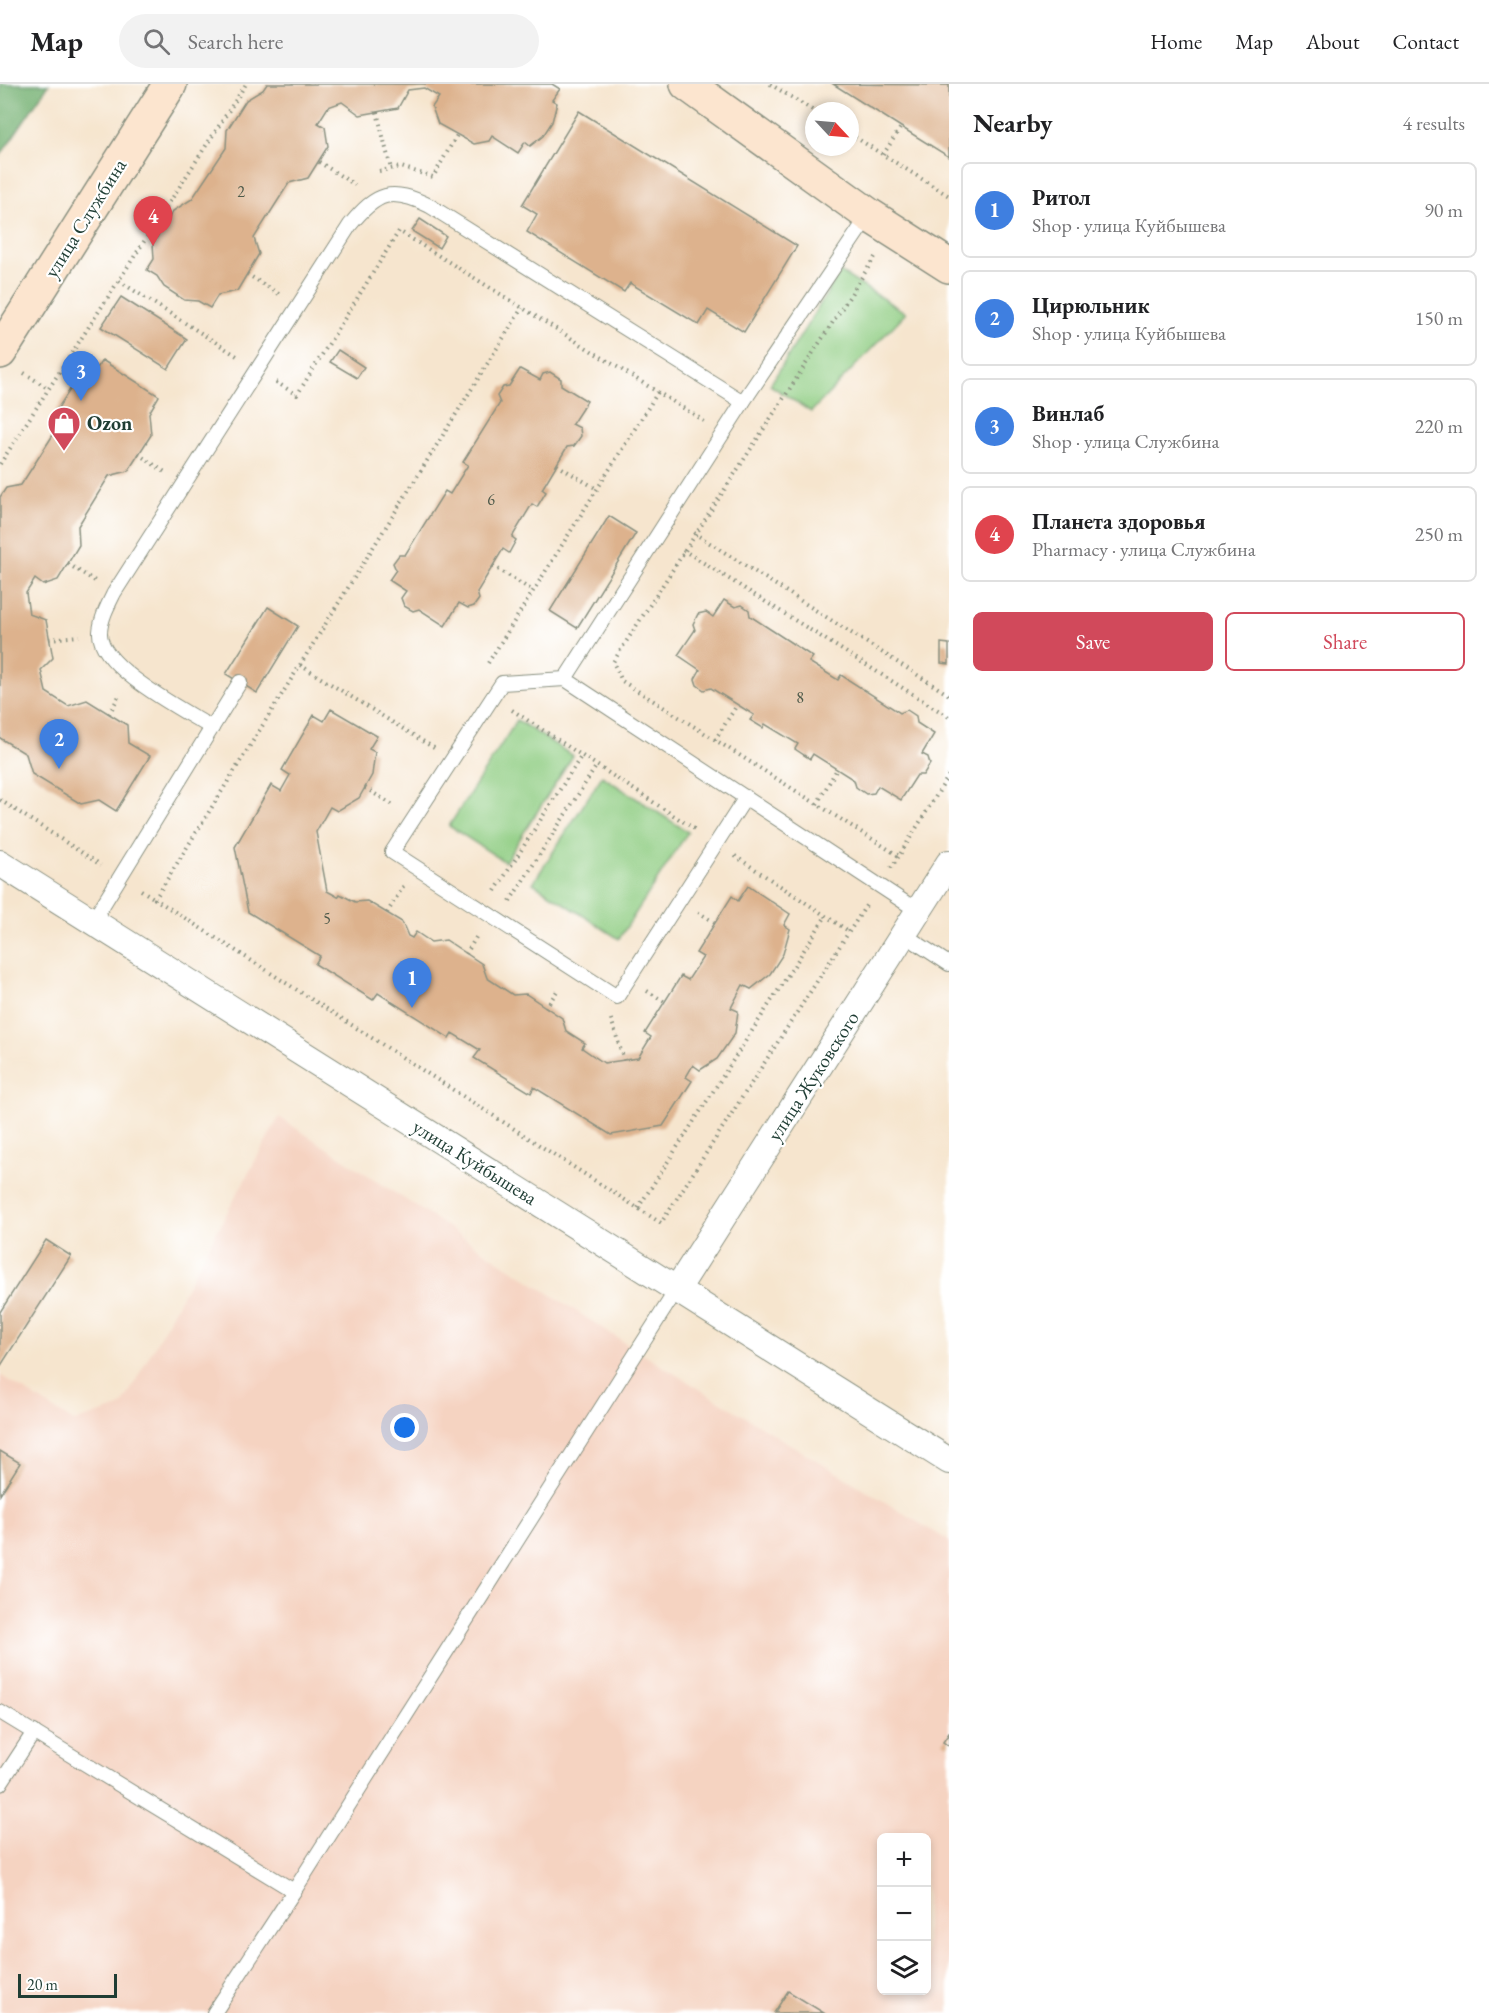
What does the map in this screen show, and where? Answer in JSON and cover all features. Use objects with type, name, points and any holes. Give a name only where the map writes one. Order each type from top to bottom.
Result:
[{"type":"street","name":"улица Службина","points":[[0,352],[170,84]]},
{"type":"street","points":[[695,86],[869,215],[949,266]]},
{"type":"street","name":"улица Куйбышева","points":[[0,863],[949,1461]]},
{"type":"street","name":"улица Жуковского","points":[[677,1289],[949,863]]},
{"type":"lane","points":[[212,728],[118,666],[105,652],[100,634],[103,615],[114,593],[298,306],[364,207],[378,197],[396,194],[430,206],[743,402]]},
{"type":"lane","points":[[565,679],[743,402],[869,215]]},
{"type":"lane","points":[[746,797],[617,997],[392,852],[502,683],[565,679],[746,797],[880,885],[918,911]]},
{"type":"lane","points":[[93,921],[240,682]]},
{"type":"lane","points":[[903,934],[949,964]]},
{"type":"lane","points":[[214,2013],[677,1289]]},
{"type":"lane","points":[[0,1712],[294,1891]]},
{"type":"lane","points":[[0,1784],[34,1732]]},
{"type":"path","points":[[0,464],[246,84]]},
{"type":"path","points":[[770,84],[805,105]]},
{"type":"path","points":[[377,112],[396,194]]},
{"type":"path","points":[[884,155],[901,127]]},
{"type":"path","points":[[374,172],[390,168],[417,170],[433,177],[458,135]]},
{"type":"path","points":[[859,140],[949,196]]},
{"type":"path","points":[[319,162],[354,186],[362,178]]},
{"type":"path","points":[[119,281],[297,395],[399,231],[723,433]]},
{"type":"path","points":[[879,251],[694,533],[613,662],[622,681],[899,856]]},
{"type":"path","points":[[247,274],[298,306]]},
{"type":"path","points":[[155,899],[522,308]]},
{"type":"path","points":[[484,670],[658,392]]},
{"type":"path","points":[[138,454],[184,484]]},
{"type":"path","points":[[557,465],[597,489]]},
{"type":"path","points":[[694,533],[949,695]]},
{"type":"path","points":[[683,550],[949,717]]},
{"type":"path","points":[[68,564],[114,593]]},
{"type":"path","points":[[493,566],[533,591]]},
{"type":"path","points":[[300,665],[452,759]]},
{"type":"path","points":[[493,697],[849,932]]},
{"type":"path","points":[[715,740],[737,705]]},
{"type":"path","points":[[434,748],[441,738]]},
{"type":"path","points":[[483,911],[582,755]]},
{"type":"path","points":[[498,920],[597,765]]},
{"type":"path","points":[[817,804],[837,769]]},
{"type":"path","points":[[0,800],[661,1223],[949,775]]},
{"type":"path","points":[[365,788],[414,817]]},
{"type":"path","points":[[387,913],[415,867]]},
{"type":"path","points":[[638,1208],[826,916]]},
{"type":"path","points":[[617,997],[608,1011],[624,1060]]},
{"type":"shaded area","points":[[279,1117],[639,1352],[949,1541],[949,2013],[0,2013],[0,1375],[74,1422],[122,1406]]},
{"type":"green space","points":[[0,84],[49,84],[0,156]]},
{"type":"green space","points":[[840,272],[906,313],[811,412],[770,385]]},
{"type":"green space","points":[[517,720],[573,756],[505,862],[449,826]]},
{"type":"green space","points":[[602,776],[688,832],[619,939],[533,883]]},
{"type":"building","points":[[267,84],[552,84],[560,89],[552,100],[557,103],[552,122],[543,136],[530,146],[525,142],[518,153],[492,136],[489,141],[474,144],[438,124],[432,107],[439,97],[424,88],[408,90],[398,108],[360,115],[342,102],[328,107],[318,123],[325,127],[328,146],[308,178],[289,183],[254,238],[259,254],[237,291],[218,295],[210,308],[198,301],[184,300],[164,287],[157,276],[147,270],[154,259],[153,243],[173,211],[192,199],[226,148],[227,130],[246,100],[263,90]]},
{"type":"building","points":[[833,84],[949,85],[949,157],[901,127]]},
{"type":"building","points":[[579,111],[797,246],[744,332],[708,310],[699,325],[630,283],[624,292],[527,232],[537,214],[522,205]]},
{"type":"building","points":[[420,219],[446,236],[439,248],[412,231]]},
{"type":"building","points":[[121,297],[187,339],[168,369],[101,327]]},
{"type":"building","points":[[338,350],[364,367],[357,378],[330,362]]},
{"type":"building","points":[[102,360],[159,396],[149,413],[151,435],[128,471],[109,476],[78,526],[79,545],[58,580],[43,585],[35,579],[26,593],[29,614],[46,620],[53,658],[41,670],[46,692],[68,706],[87,700],[127,725],[128,743],[150,756],[116,811],[99,800],[81,804],[32,774],[26,754],[0,738],[0,497],[6,488],[21,485],[53,435],[50,420],[79,376],[93,375]]},
{"type":"building","points":[[520,369],[540,380],[543,374],[550,372],[561,379],[561,385],[587,401],[572,424],[580,428],[581,436],[574,446],[567,447],[542,489],[546,492],[537,507],[532,504],[512,537],[516,540],[509,553],[503,549],[477,592],[479,599],[474,606],[468,608],[459,603],[445,626],[419,609],[413,611],[404,606],[401,598],[406,591],[389,580],[396,570],[393,563],[399,555],[405,555],[445,491],[450,494],[468,465],[463,462],[500,403],[497,396],[503,387],[509,386]]},
{"type":"building","points":[[609,516],[636,533],[577,628],[550,611]]},
{"type":"building","points":[[724,600],[735,607],[742,605],[749,610],[750,616],[813,657],[809,662],[838,680],[841,675],[900,713],[907,710],[916,716],[917,723],[934,734],[922,754],[928,757],[930,764],[923,775],[917,775],[901,800],[878,786],[874,793],[866,794],[856,787],[854,780],[813,754],[810,759],[795,749],[798,744],[765,724],[763,728],[750,720],[754,715],[711,688],[704,690],[697,685],[695,679],[700,670],[678,655],[695,630],[693,624],[698,614],[706,612],[713,617]]},
{"type":"building","points":[[268,607],[298,626],[257,693],[226,674]]},
{"type":"building","points":[[941,643],[949,644],[949,664],[941,663]]},
{"type":"building","points":[[331,709],[377,736],[369,749],[375,752],[372,775],[359,798],[337,811],[330,807],[316,832],[327,891],[338,897],[340,894],[355,902],[367,901],[402,922],[408,936],[412,938],[416,932],[431,942],[446,940],[482,964],[487,978],[513,995],[526,994],[562,1018],[566,1031],[585,1043],[582,1048],[604,1063],[638,1058],[651,1037],[645,1033],[681,976],[688,980],[703,957],[696,953],[732,896],[738,901],[748,886],[790,914],[784,925],[790,929],[783,954],[770,974],[751,989],[743,985],[731,1008],[738,1011],[735,1033],[717,1059],[700,1070],[693,1065],[686,1077],[692,1081],[663,1126],[611,1135],[534,1087],[531,1093],[474,1058],[480,1050],[452,1033],[449,1038],[378,993],[373,1000],[315,964],[320,956],[248,912],[235,847],[271,785],[281,791],[290,775],[282,770],[314,715],[324,721]]},
{"type":"building","points":[[46,1240],[71,1256],[0,1367],[0,1312]]},
{"type":"building","points":[[0,1451],[20,1463],[0,1495]]},
{"type":"building","points":[[949,1733],[949,1746],[943,1742]]},
{"type":"building","points":[[788,1991],[824,2013],[774,2013]]},
{"type":"place","name":"Планета здоровья","points":[[153,246]]},
{"type":"place","name":"Винлаб","points":[[81,401]]},
{"type":"place","name":"Ozon","points":[[64,452]]},
{"type":"place","name":"Цирюльник","points":[[59,769]]},
{"type":"place","name":"Ритол","points":[[412,1008]]}]
